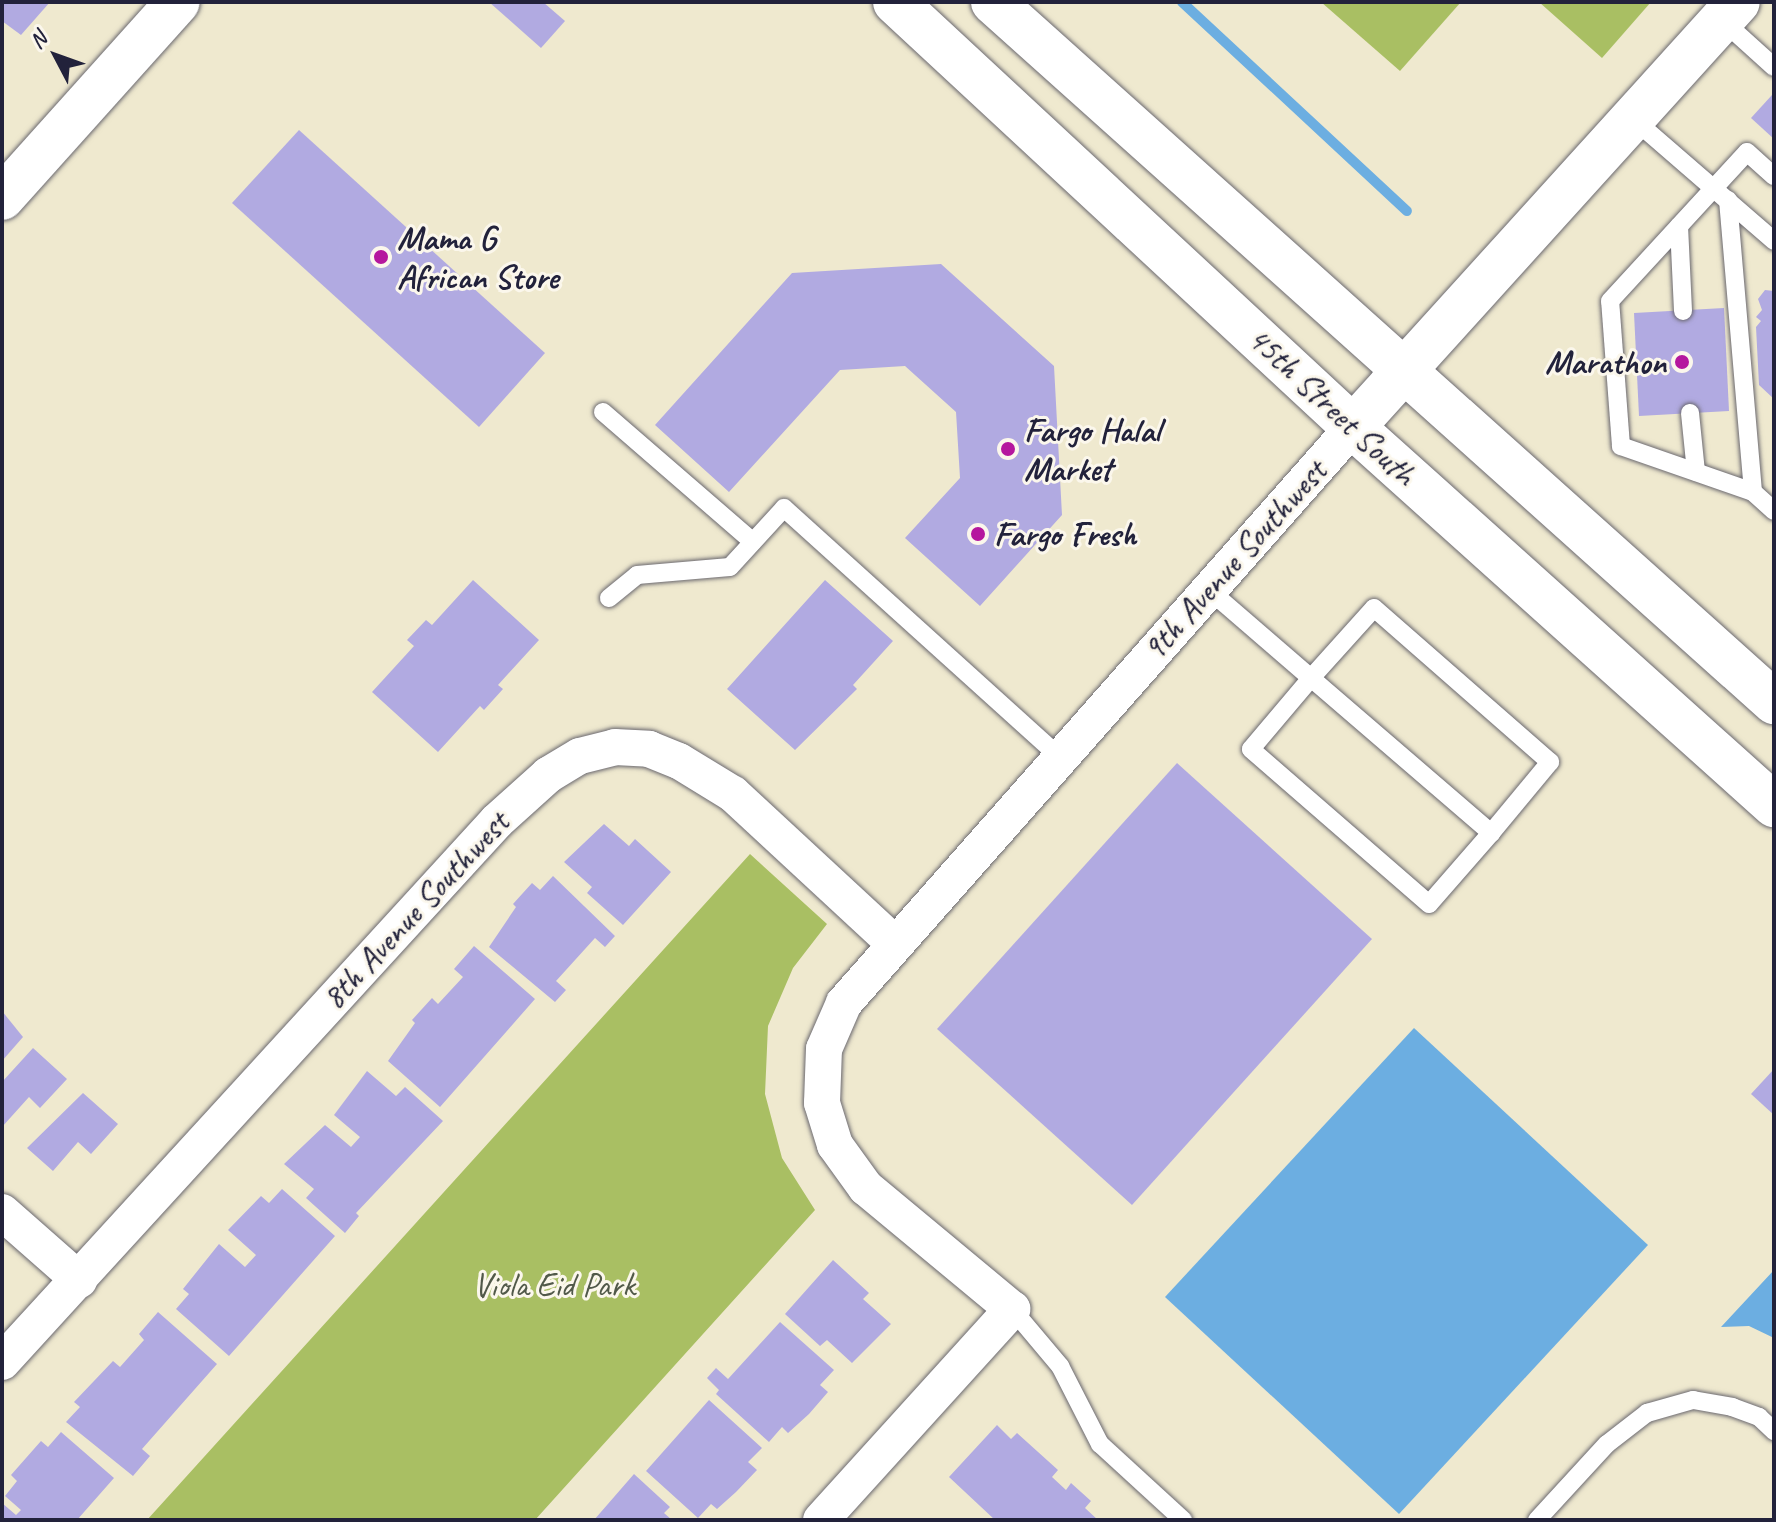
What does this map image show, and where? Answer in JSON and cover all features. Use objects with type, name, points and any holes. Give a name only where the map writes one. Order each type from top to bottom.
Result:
[{"type":"main road","points":[[2,198],[178,2]]},
{"type":"main road","name":"45th Street South","points":[[895,2],[1353,427],[1774,805]]},
{"type":"main road","name":"45th Street South","points":[[993,2],[1402,372],[1774,702]]},
{"type":"main road","name":"9th Avenue Southwest","points":[[1353,427],[1631,116],[1730,11]]},
{"type":"main road","points":[[1614,661],[1737,742],[1774,776]]},
{"type":"street","name":"9th Avenue Southwest","points":[[1012,1309],[866,1188],[835,1145],[822,1103],[824,1049],[844,1003],[894,943],[1353,427]]},
{"type":"street","name":"8th Avenue Southwest","points":[[2,1362],[497,821],[548,775],[580,756],[615,747],[649,749],[679,761],[733,794],[894,943]]},
{"type":"street","points":[[2,1212],[79,1280]]},
{"type":"street","points":[[821,1520],[1012,1309]]},
{"type":"lane","points":[[1730,11],[1774,67]]},
{"type":"lane","points":[[1631,116],[1774,241]]},
{"type":"lane","points":[[1774,176],[1747,152],[1721,194],[1679,226],[1610,301],[1621,446],[1753,492],[1774,511]]},
{"type":"lane","points":[[1721,194],[1753,492]]},
{"type":"lane","points":[[1679,226],[1683,311]]},
{"type":"lane","points":[[603,412],[753,542]]},
{"type":"lane","points":[[1690,413],[1696,472]]},
{"type":"lane","points":[[609,598],[637,575],[730,567],[784,508],[1060,757]]},
{"type":"lane","points":[[1209,590],[1491,833]]},
{"type":"lane","points":[[1374,608],[1550,762],[1491,833],[1429,904],[1251,749],[1374,608]]},
{"type":"lane","points":[[1012,1309],[1060,1366],[1100,1444],[1183,1520]]},
{"type":"lane","points":[[1537,1520],[1607,1444],[1647,1413],[1693,1400],[1732,1407],[1759,1417],[1774,1431]]},
{"type":"green space","points":[[1321,2],[1461,2],[1400,71]]},
{"type":"green space","points":[[1539,2],[1651,2],[1602,58]]},
{"type":"green space","name":"Viola Eid Park","points":[[750,854],[827,924],[793,968],[768,1026],[765,1094],[782,1158],[815,1210],[535,1520],[147,1520]]},
{"type":"water","points":[[1414,1028],[1648,1245],[1399,1514],[1165,1297]]},
{"type":"water","points":[[1774,1270],[1774,1338],[1749,1326],[1721,1327]]},
{"type":"building","points":[[2,2],[50,2],[21,35],[2,21]]},
{"type":"building","points":[[489,2],[543,2],[565,21],[541,48]]},
{"type":"building","points":[[1772,95],[1774,97],[1774,139],[1751,118]]},
{"type":"building","points":[[299,130],[545,353],[479,427],[232,203]]},
{"type":"building","points":[[941,264],[1054,366],[1062,515],[980,606],[905,538],[960,478],[956,412],[905,366],[840,370],[729,492],[655,425],[792,273]]},
{"type":"building","points":[[1765,290],[1774,291],[1774,399],[1759,385],[1756,327],[1761,321],[1756,317],[1762,310],[1758,299]]},
{"type":"building","name":"Marathon","points":[[1724,308],[1729,411],[1639,416],[1634,313]]},
{"type":"building","points":[[473,580],[539,640],[498,685],[503,689],[484,710],[480,706],[438,752],[372,692],[414,646],[407,640],[426,620],[432,625]]},
{"type":"building","points":[[825,580],[893,641],[853,685],[857,689],[795,750],[727,689]]},
{"type":"building","points":[[1177,763],[1372,939],[1132,1205],[937,1029]]},
{"type":"building","points":[[604,824],[629,846],[635,839],[671,872],[623,925],[587,893],[592,887],[564,862]]},
{"type":"building","points":[[553,876],[615,936],[605,947],[595,938],[556,981],[566,990],[555,1002],[489,947],[516,907],[513,904],[532,883],[540,890]]},
{"type":"building","points":[[474,946],[535,999],[440,1107],[388,1061],[415,1023],[412,1020],[432,998],[438,1004],[463,977],[454,969]]},
{"type":"building","points":[[2,1011],[23,1037],[2,1061]]},
{"type":"building","points":[[33,1048],[67,1079],[40,1108],[29,1097],[2,1127],[2,1082]]},
{"type":"building","points":[[1774,1069],[1774,1115],[1751,1094]]},
{"type":"building","points":[[367,1071],[396,1096],[405,1087],[443,1121],[356,1213],[359,1216],[345,1233],[306,1198],[314,1189],[284,1164],[325,1125],[351,1147],[360,1137],[334,1115]]},
{"type":"building","points":[[83,1093],[118,1124],[91,1154],[78,1142],[53,1171],[27,1148]]},
{"type":"building","points":[[282,1189],[335,1236],[229,1356],[176,1309],[189,1294],[183,1289],[219,1244],[245,1267],[256,1255],[228,1230],[261,1196],[269,1203]]},
{"type":"building","points":[[833,1260],[869,1293],[863,1299],[891,1324],[852,1363],[827,1340],[820,1346],[785,1314]]},
{"type":"building","points":[[158,1312],[217,1364],[142,1449],[150,1456],[133,1476],[66,1422],[80,1407],[74,1402],[113,1361],[120,1367],[144,1340],[139,1334]]},
{"type":"building","points":[[780,1322],[834,1370],[820,1385],[828,1392],[809,1414],[788,1433],[782,1427],[769,1442],[716,1394],[719,1390],[707,1378],[716,1368],[728,1379]]},
{"type":"building","points":[[709,1400],[762,1448],[748,1462],[757,1470],[717,1509],[711,1504],[698,1518],[646,1471]]},
{"type":"building","points":[[997,1425],[1011,1439],[1017,1433],[1058,1470],[1052,1477],[1066,1490],[1071,1483],[1091,1501],[1085,1508],[1098,1520],[995,1520],[949,1477]]},
{"type":"building","points":[[61,1432],[114,1478],[77,1520],[2,1520],[2,1503],[16,1515],[21,1510],[5,1496],[17,1481],[11,1475],[41,1441],[48,1447]]},
{"type":"building","points":[[634,1474],[670,1507],[664,1513],[672,1520],[594,1520]]},
{"type":"waterway","points":[[1182,2],[1407,211]]},
{"type":"place","name":"Mama G African Store","points":[[381,257]]},
{"type":"place","name":"Marathon","points":[[1682,362]]},
{"type":"place","name":"Fargo Halal Market","points":[[1008,449]]},
{"type":"place","name":"Fargo Fresh","points":[[978,534]]}]
